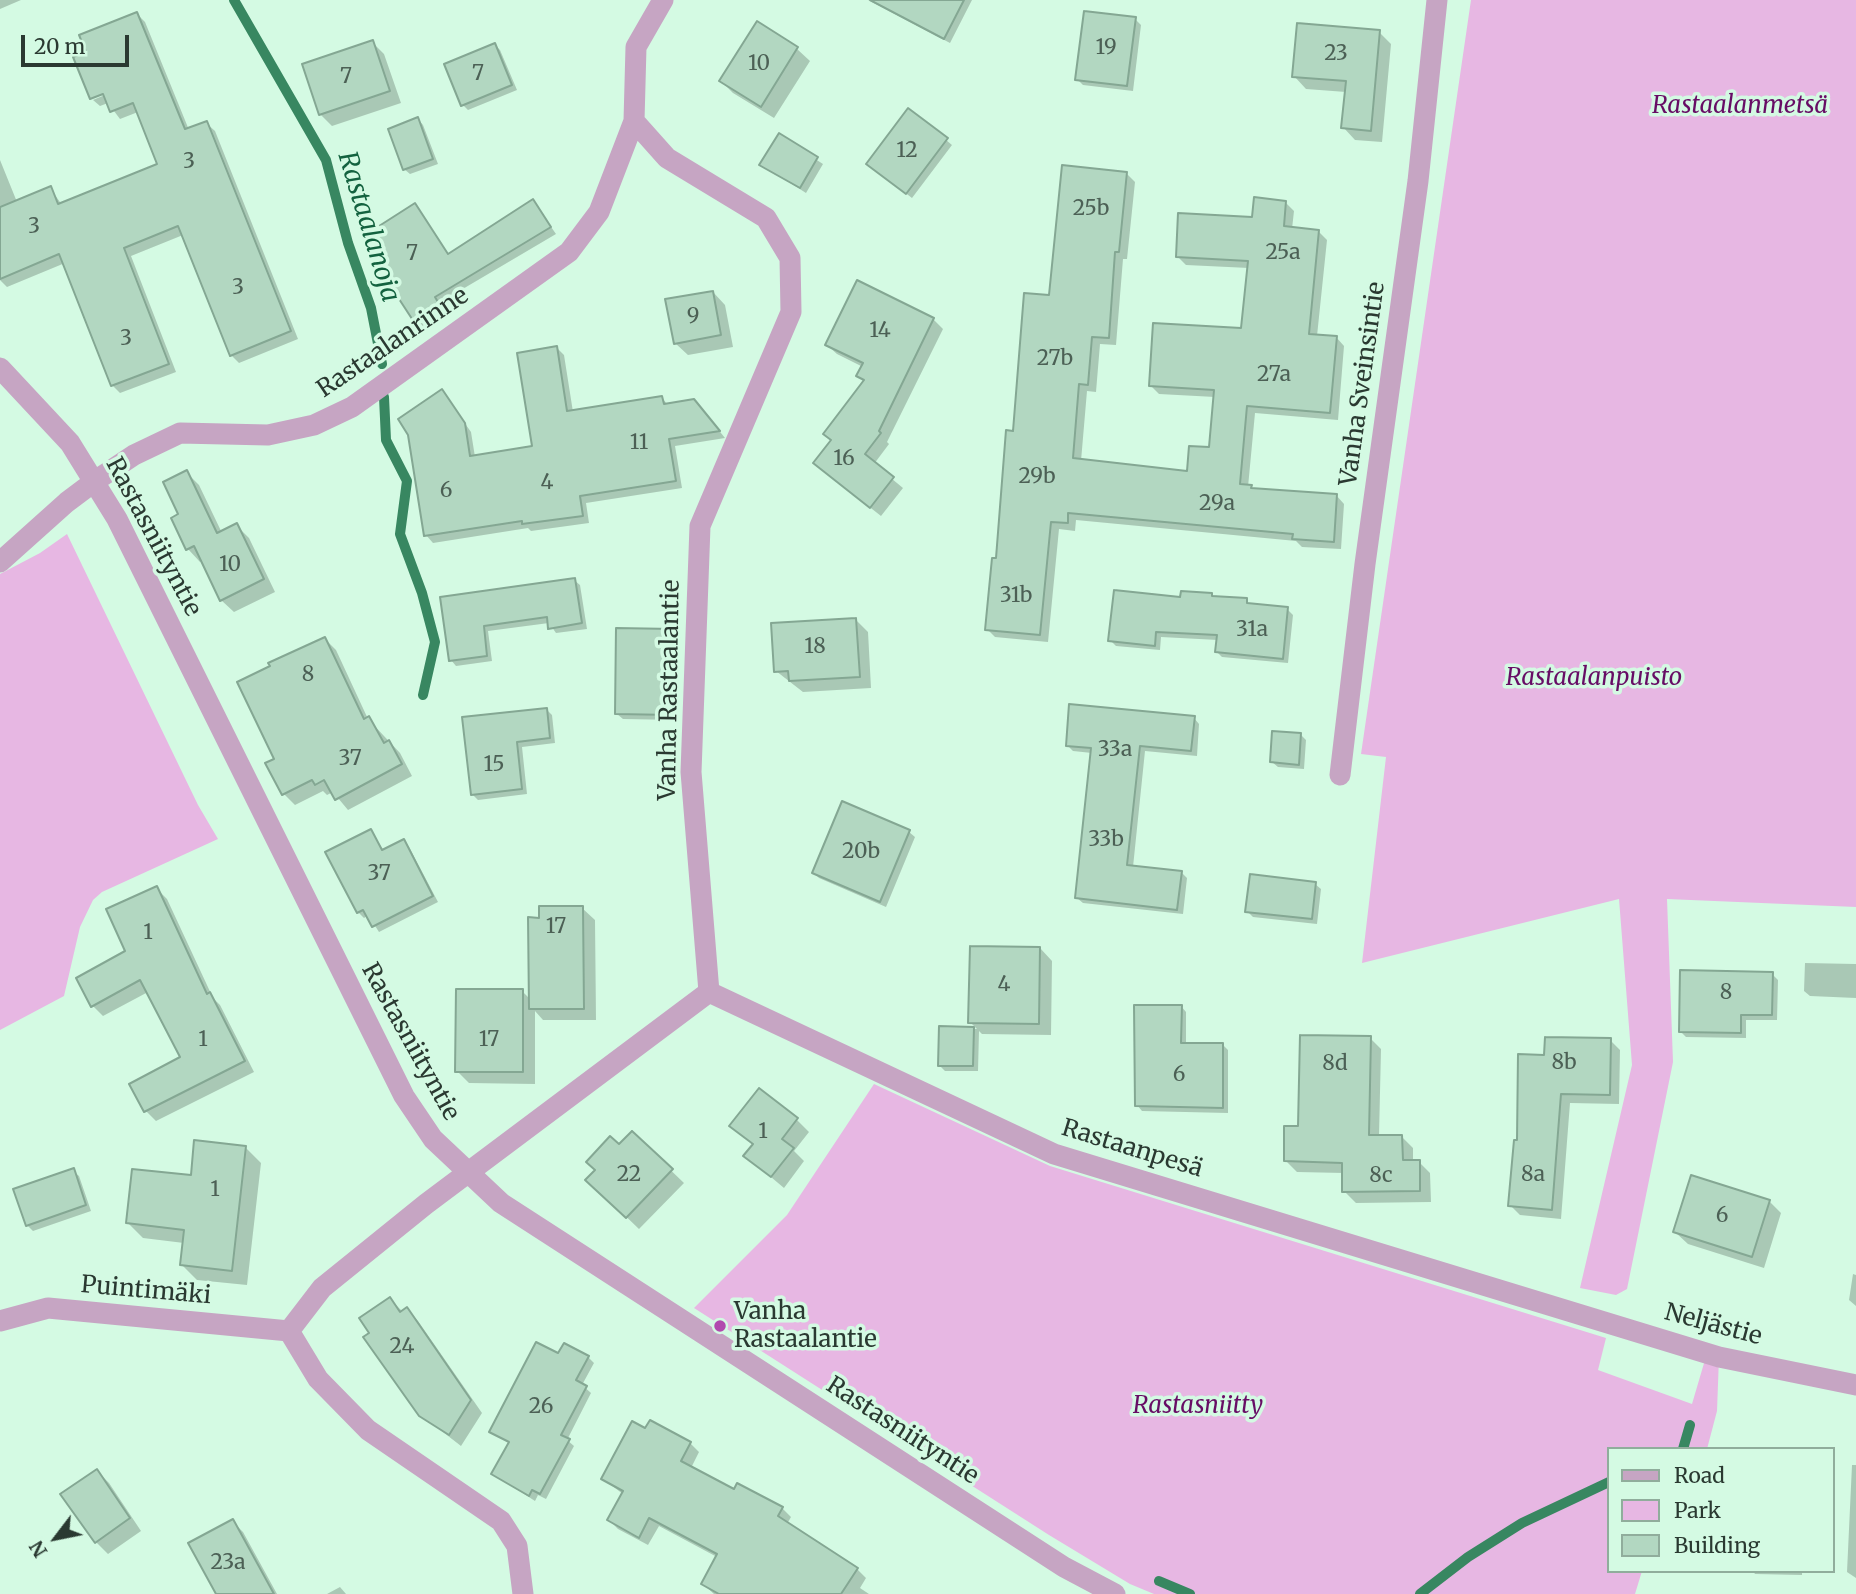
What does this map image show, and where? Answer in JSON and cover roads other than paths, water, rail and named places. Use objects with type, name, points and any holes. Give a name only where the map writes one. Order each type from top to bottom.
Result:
[{"type":"street","points":[[634,121],[636,47],[663,0]]},
{"type":"street","name":"Vanha Sveinsintie","points":[[1340,775],[1365,564],[1418,181],[1437,0]]},
{"type":"street","name":"Rastaalanrinne","points":[[0,562],[67,502],[96,481],[134,455],[180,433],[268,436],[314,425],[352,407],[569,252],[599,212],[634,121]]},
{"type":"street","name":"Vanha Rastaalantie","points":[[634,121],[667,158],[766,218],[790,258],[791,312],[700,526],[691,772],[709,992]]},
{"type":"street","name":"Rastasniityntie","points":[[0,368],[70,443],[96,481],[131,544],[404,1096],[433,1139],[466,1174],[501,1203],[1064,1567],[1115,1594]]},
{"type":"street","points":[[523,1594],[517,1546],[502,1521],[368,1430],[318,1379],[289,1331],[322,1288],[466,1174],[709,992]]},
{"type":"street","name":"Rastaanpesä","points":[[709,992],[1054,1154],[1558,1307]]},
{"type":"street","name":"Neljästie","points":[[1558,1307],[1719,1357],[1856,1385]]},
{"type":"street","name":"Puintimäki","points":[[0,1321],[48,1308],[289,1331]]},
{"type":"waterway","name":"Rastaalanoja","points":[[234,0],[326,160],[348,243],[371,308],[382,364]]},
{"type":"waterway","name":"Rastaalanoja","points":[[384,397],[386,440],[407,481],[400,534],[422,593],[435,642],[423,695]]},
{"type":"waterway","points":[[1684,1447],[1690,1425]]},
{"type":"waterway","points":[[1420,1594],[1468,1557],[1522,1523],[1608,1482]]},
{"type":"waterway","points":[[1159,1581],[1190,1594]]},
{"type":"place","name":"Vanha Rastaalantie","points":[[720,1326]]},
{"type":"park label","name":"Rastaalanmetsä","points":[[1740,106]]},
{"type":"park label","name":"Rastaalanpuisto","points":[[1594,678]]},
{"type":"park label","name":"Rastasniitty","points":[[1198,1406]]}]
